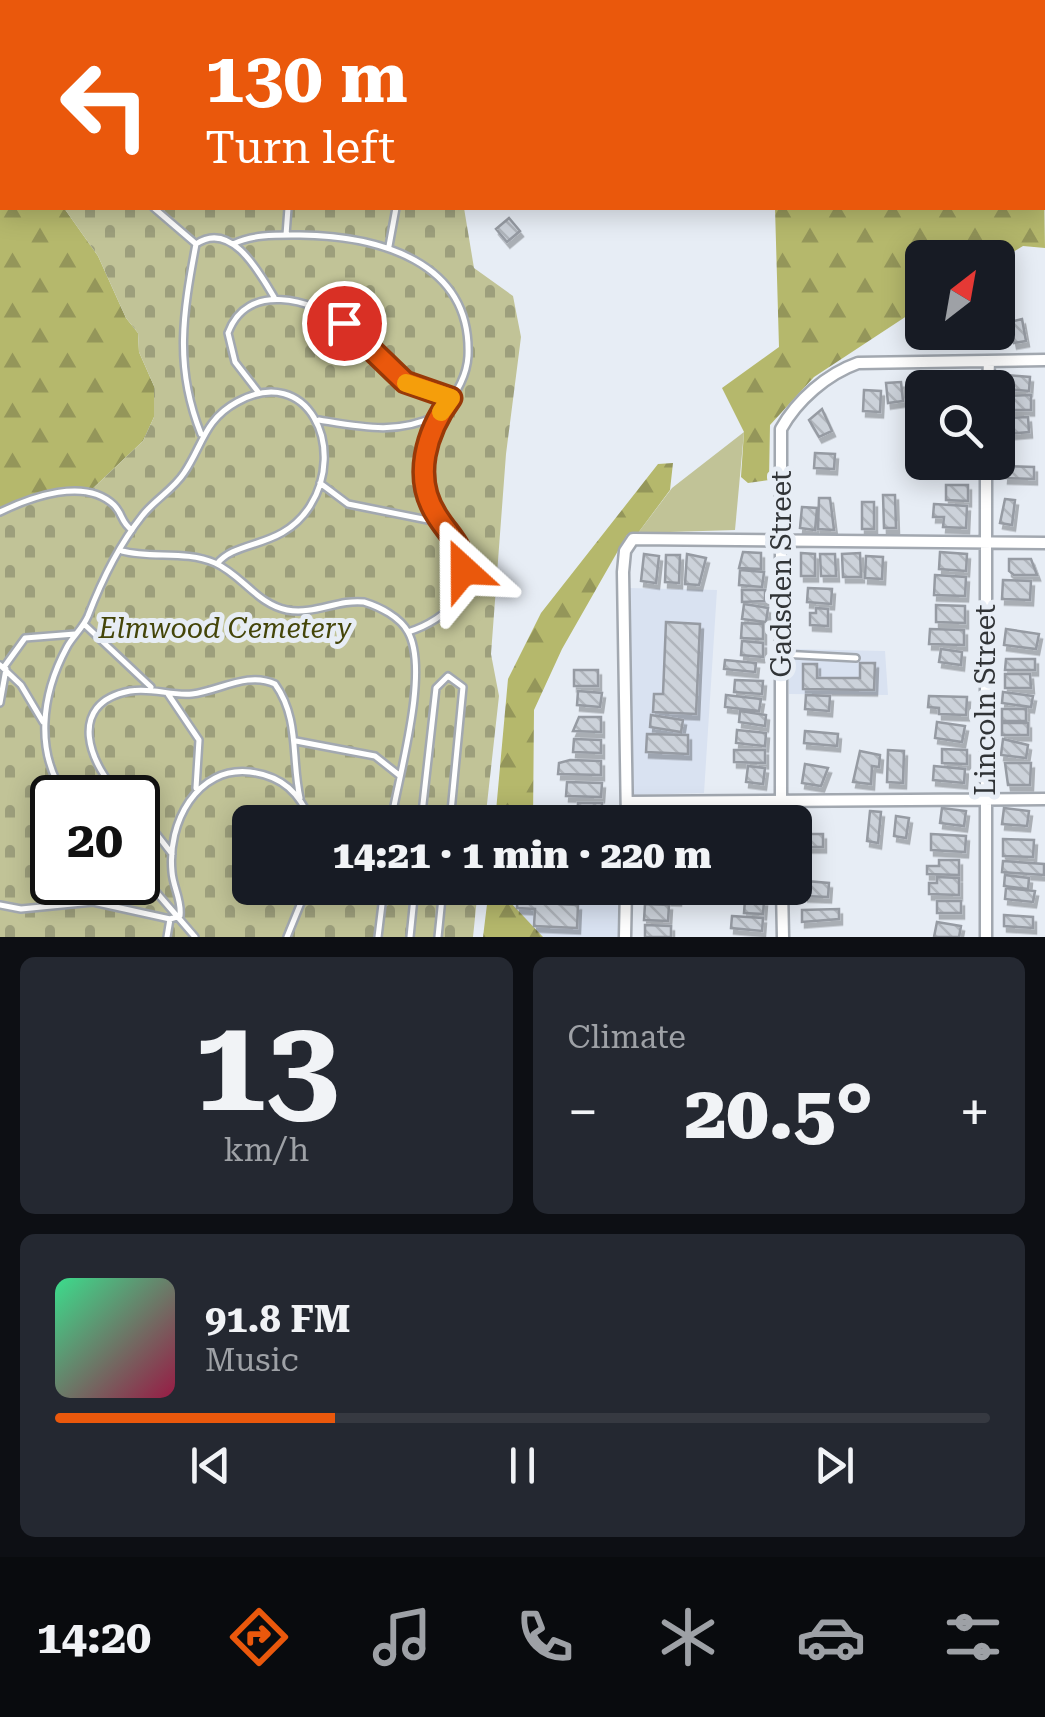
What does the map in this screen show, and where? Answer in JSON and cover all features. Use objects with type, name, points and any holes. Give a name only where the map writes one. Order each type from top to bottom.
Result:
[{"type":"street","points":[[989,370],[989,360],[1045,360]]},
{"type":"street","name":"Gadsden Street","points":[[781,805],[782,429],[816,388],[838,370],[858,363],[989,360]]},
{"type":"street","name":"Lincoln Street","points":[[986,480],[986,937]]},
{"type":"street","points":[[1045,542],[633,539],[625,551],[623,572],[627,802],[1045,798]]},
{"type":"street","points":[[626,905],[626,937]]},
{"type":"street","points":[[782,905],[783,937]]},
{"type":"lane","points":[[156,210],[196,244]]},
{"type":"lane","points":[[286,236],[288,210]]},
{"type":"lane","points":[[389,246],[396,210]]},
{"type":"lane","points":[[233,244],[246,238],[286,236],[348,237],[389,246],[440,276],[463,313],[467,367],[428,442],[424,468],[432,507],[460,544],[464,556],[461,592],[442,620],[408,632]]},
{"type":"lane","points":[[196,244],[215,238],[233,244],[274,298]]},
{"type":"lane","points":[[196,244],[181,317],[188,398],[201,434]]},
{"type":"lane","points":[[259,393],[235,362],[228,333],[240,312],[274,298],[298,302],[344,323],[405,382],[451,398]]},
{"type":"lane","points":[[54,775],[44,722],[63,656],[84,624],[99,587],[132,530],[183,475],[201,434],[225,409],[259,393],[296,400],[319,420],[387,430],[420,424],[440,414]]},
{"type":"lane","points":[[217,564],[231,552],[262,544],[292,526],[312,503],[326,450],[319,420]]},
{"type":"lane","points":[[320,483],[348,504],[441,522]]},
{"type":"lane","points":[[0,512],[44,495],[88,493],[112,503],[124,525],[132,530]]},
{"type":"lane","points":[[122,551],[190,556],[217,564],[273,606],[323,610],[364,602],[395,618],[408,632],[415,673],[394,805]]},
{"type":"lane","points":[[84,624],[152,688],[168,694],[197,694],[256,679],[270,681],[284,698],[296,741],[302,803]]},
{"type":"lane","points":[[0,703],[4,667],[25,638],[76,634]]},
{"type":"lane","points":[[782,654],[856,658]]},
{"type":"lane","points":[[4,667],[44,722]]},
{"type":"lane","points":[[423,805],[436,688],[438,681],[448,676],[463,687],[452,805]]},
{"type":"lane","points":[[105,775],[90,756],[90,726],[110,699],[152,688]]},
{"type":"lane","points":[[168,694],[200,740],[196,788],[172,854],[180,916]]},
{"type":"lane","points":[[296,741],[375,756],[399,775]]},
{"type":"lane","points":[[196,788],[226,772],[248,772],[280,779],[302,803]]},
{"type":"lane","points":[[160,838],[172,854]]},
{"type":"lane","points":[[160,895],[195,937]]},
{"type":"lane","points":[[0,905],[21,908],[93,902],[170,920],[180,916]]},
{"type":"lane","points":[[287,937],[300,905]]},
{"type":"lane","points":[[378,937],[382,905]]},
{"type":"lane","points":[[410,937],[413,905]]},
{"type":"lane","points":[[438,937],[441,905]]},
{"type":"lane","points":[[167,937],[170,920]]},
{"type":"shaded area","points":[[629,588],[717,590],[704,793],[633,795]]},
{"type":"shaded area","points":[[789,649],[885,651],[888,695],[789,694]]},
{"type":"shaded area","points":[[497,905],[620,905],[620,937],[492,937]]},
{"type":"green space","points":[[0,210],[65,210],[98,256],[126,318],[138,333],[139,352],[154,386],[154,417],[143,441],[88,493],[0,512]]},
{"type":"green space","name":"Elmwood Cemetery","points":[[65,210],[464,210],[474,268],[513,296],[521,337],[506,454],[491,654],[499,696],[487,805],[232,805],[232,905],[476,905],[473,937],[0,937],[0,512],[28,500],[88,493],[143,441],[154,417],[154,386],[139,352],[138,333],[126,318],[98,256]]},
{"type":"green space","points":[[775,210],[1044,210],[1045,248],[1023,246],[1015,251],[1015,240],[905,240],[905,317],[814,377],[770,425],[769,480],[748,483],[741,477],[744,432],[722,388],[779,347]]},
{"type":"green space","points":[[744,432],[735,530],[638,533],[672,488]]},
{"type":"green space","points":[[673,463],[670,490],[638,533],[627,535],[562,649],[534,710],[533,805],[497,805],[508,679],[541,613],[658,464]]},
{"type":"green space","points":[[487,905],[513,905],[543,937],[483,937]]},
{"type":"building","points":[[509,218],[520,231],[507,242],[496,229]]},
{"type":"building","points":[[1022,319],[1026,341],[1015,343],[1015,321]]},
{"type":"building","points":[[1015,376],[1030,377],[1029,391],[1015,390]]},
{"type":"building","points":[[901,382],[903,401],[888,403],[886,383]]},
{"type":"building","points":[[864,390],[881,391],[880,412],[863,411]]},
{"type":"building","points":[[1031,395],[1031,410],[1015,410],[1015,396]]},
{"type":"building","points":[[822,409],[832,431],[819,437],[809,420]]},
{"type":"building","points":[[1028,417],[1029,432],[1015,433],[1015,418]]},
{"type":"building","points":[[815,453],[835,454],[834,469],[814,468]]},
{"type":"building","points":[[1015,466],[1034,467],[1034,479],[1015,478]]},
{"type":"building","points":[[946,485],[968,485],[968,501],[946,500]]},
{"type":"building","points":[[883,495],[895,495],[896,528],[884,528]]},
{"type":"building","points":[[819,498],[830,498],[834,530],[818,529]]},
{"type":"building","points":[[1005,499],[1015,500],[1012,525],[1000,523]]},
{"type":"building","points":[[862,502],[874,502],[874,529],[862,529]]},
{"type":"building","points":[[934,504],[967,506],[966,528],[943,527],[944,517],[933,517]]},
{"type":"building","points":[[802,507],[817,508],[815,530],[800,528]]},
{"type":"building","points":[[743,552],[761,553],[761,569],[739,568]]},
{"type":"building","points":[[940,552],[967,554],[966,571],[939,569]]},
{"type":"building","points":[[801,553],[815,554],[815,576],[801,576]]},
{"type":"building","points":[[860,553],[861,577],[843,577],[842,554]]},
{"type":"building","points":[[644,554],[659,556],[656,583],[641,581]]},
{"type":"building","points":[[687,554],[706,558],[699,585],[685,584]]},
{"type":"building","points":[[820,554],[835,554],[836,576],[821,576]]},
{"type":"building","points":[[666,555],[680,555],[679,583],[665,582]]},
{"type":"building","points":[[866,556],[883,557],[882,579],[865,578]]},
{"type":"building","points":[[1009,559],[1031,559],[1037,575],[1014,575],[1009,571]]},
{"type":"building","points":[[740,570],[764,572],[762,587],[739,585]]},
{"type":"building","points":[[935,575],[966,577],[965,596],[934,595]]},
{"type":"building","points":[[1003,580],[1031,581],[1030,600],[1002,599]]},
{"type":"building","points":[[808,588],[832,589],[831,604],[807,602]]},
{"type":"building","points":[[742,590],[765,590],[765,601],[742,602]]},
{"type":"building","points":[[744,604],[768,608],[766,622],[742,619]]},
{"type":"building","points":[[936,605],[965,606],[965,623],[936,622]]},
{"type":"building","points":[[816,608],[828,609],[828,626],[810,625],[810,613],[816,613]]},
{"type":"building","points":[[666,622],[700,624],[696,714],[653,712],[654,694],[663,694]]},
{"type":"building","points":[[742,623],[763,624],[763,639],[741,638]]},
{"type":"building","points":[[930,629],[964,630],[964,645],[929,644]]},
{"type":"building","points":[[1006,629],[1039,634],[1036,649],[1004,645]]},
{"type":"building","points":[[742,641],[763,643],[763,657],[741,655]]},
{"type":"building","points":[[941,649],[962,652],[961,665],[939,662]]},
{"type":"building","points":[[1006,659],[1035,659],[1035,670],[1005,670]]},
{"type":"building","points":[[725,660],[756,663],[755,672],[724,669]]},
{"type":"building","points":[[860,663],[875,663],[874,690],[803,689],[803,664],[817,664],[817,678],[860,678]]},
{"type":"building","points":[[574,670],[598,670],[598,686],[574,686]]},
{"type":"building","points":[[1005,674],[1030,674],[1031,688],[1005,688]]},
{"type":"building","points":[[735,680],[763,681],[762,694],[734,692]]},
{"type":"building","points":[[578,691],[602,693],[600,707],[577,705]]},
{"type":"building","points":[[1003,692],[1033,696],[1031,707],[1002,703]]},
{"type":"building","points":[[726,695],[761,699],[759,711],[725,707]]},
{"type":"building","points":[[806,695],[830,696],[829,711],[805,709]]},
{"type":"building","points":[[929,696],[967,697],[966,715],[939,714],[939,708],[928,707]]},
{"type":"building","points":[[1002,709],[1026,709],[1026,721],[1002,721]]},
{"type":"building","points":[[740,711],[766,715],[765,726],[739,722]]},
{"type":"building","points":[[651,715],[683,720],[681,732],[650,727]]},
{"type":"building","points":[[579,717],[601,717],[601,732],[573,731]]},
{"type":"building","points":[[937,722],[965,726],[962,742],[935,738]]},
{"type":"building","points":[[1002,723],[1028,723],[1028,735],[1002,735]]},
{"type":"building","points":[[737,730],[766,733],[765,746],[736,743]]},
{"type":"building","points":[[805,731],[838,734],[837,746],[804,743]]},
{"type":"building","points":[[647,734],[688,735],[688,754],[646,752]]},
{"type":"building","points":[[574,739],[601,740],[601,753],[573,752]]},
{"type":"building","points":[[1003,739],[1028,745],[1026,758],[1001,755]]},
{"type":"building","points":[[942,749],[967,750],[967,764],[942,763]]},
{"type":"building","points":[[734,750],[765,750],[765,763],[734,762]]},
{"type":"building","points":[[888,750],[904,751],[903,783],[887,782]]},
{"type":"building","points":[[860,751],[880,755],[879,767],[872,766],[871,784],[853,782]]},
{"type":"building","points":[[601,761],[601,775],[558,774],[559,763]]},
{"type":"building","points":[[1005,763],[1031,763],[1030,785],[1008,785]]},
{"type":"building","points":[[805,764],[828,768],[821,786],[802,783]]},
{"type":"building","points":[[748,766],[765,768],[763,784],[746,782]]},
{"type":"building","points":[[934,766],[965,769],[964,783],[933,780]]},
{"type":"building","points":[[567,782],[602,783],[601,797],[566,796]]},
{"type":"building","points":[[942,808],[966,811],[964,826],[940,823]]},
{"type":"building","points":[[1004,808],[1029,811],[1027,826],[1002,824]]},
{"type":"building","points":[[870,811],[881,812],[878,843],[867,841]]},
{"type":"building","points":[[896,816],[909,818],[906,838],[894,836]]},
{"type":"building","points":[[812,834],[823,834],[823,847],[812,847]]},
{"type":"building","points":[[931,834],[966,836],[965,852],[931,850]]},
{"type":"building","points":[[1003,839],[1034,840],[1033,857],[1003,856]]},
{"type":"building","points":[[939,860],[959,860],[959,875],[927,874],[927,866],[939,866]]},
{"type":"building","points":[[1003,861],[1044,864],[1044,875],[1002,872]]},
{"type":"building","points":[[1005,875],[1029,878],[1028,889],[1004,886]]},
{"type":"building","points":[[937,877],[959,878],[959,895],[929,894],[929,883],[937,883]]},
{"type":"building","points":[[812,882],[829,883],[828,897],[812,896]]},
{"type":"building","points":[[1006,888],[1035,891],[1033,902],[1005,899]]},
{"type":"building","points":[[937,901],[961,901],[961,913],[937,913]]},
{"type":"building","points":[[578,905],[577,928],[534,926],[535,909],[517,908]]},
{"type":"building","points":[[645,905],[669,905],[668,921],[644,920]]},
{"type":"building","points":[[745,905],[764,905],[763,914],[744,913]]},
{"type":"building","points":[[839,909],[839,919],[802,922],[802,910]]},
{"type":"building","points":[[1004,915],[1033,917],[1033,928],[1004,926]]},
{"type":"building","points":[[732,916],[763,918],[762,931],[731,928]]},
{"type":"building","points":[[937,922],[961,926],[959,937],[934,937]]},
{"type":"building","points":[[645,925],[671,926],[671,937],[645,937]]},
{"type":"slow traffic","points":[[406,383],[451,398],[441,412]]},
{"type":"route","points":[[344,323],[396,376],[451,398],[434,426],[424,468],[432,507],[460,544],[464,570]]}]
